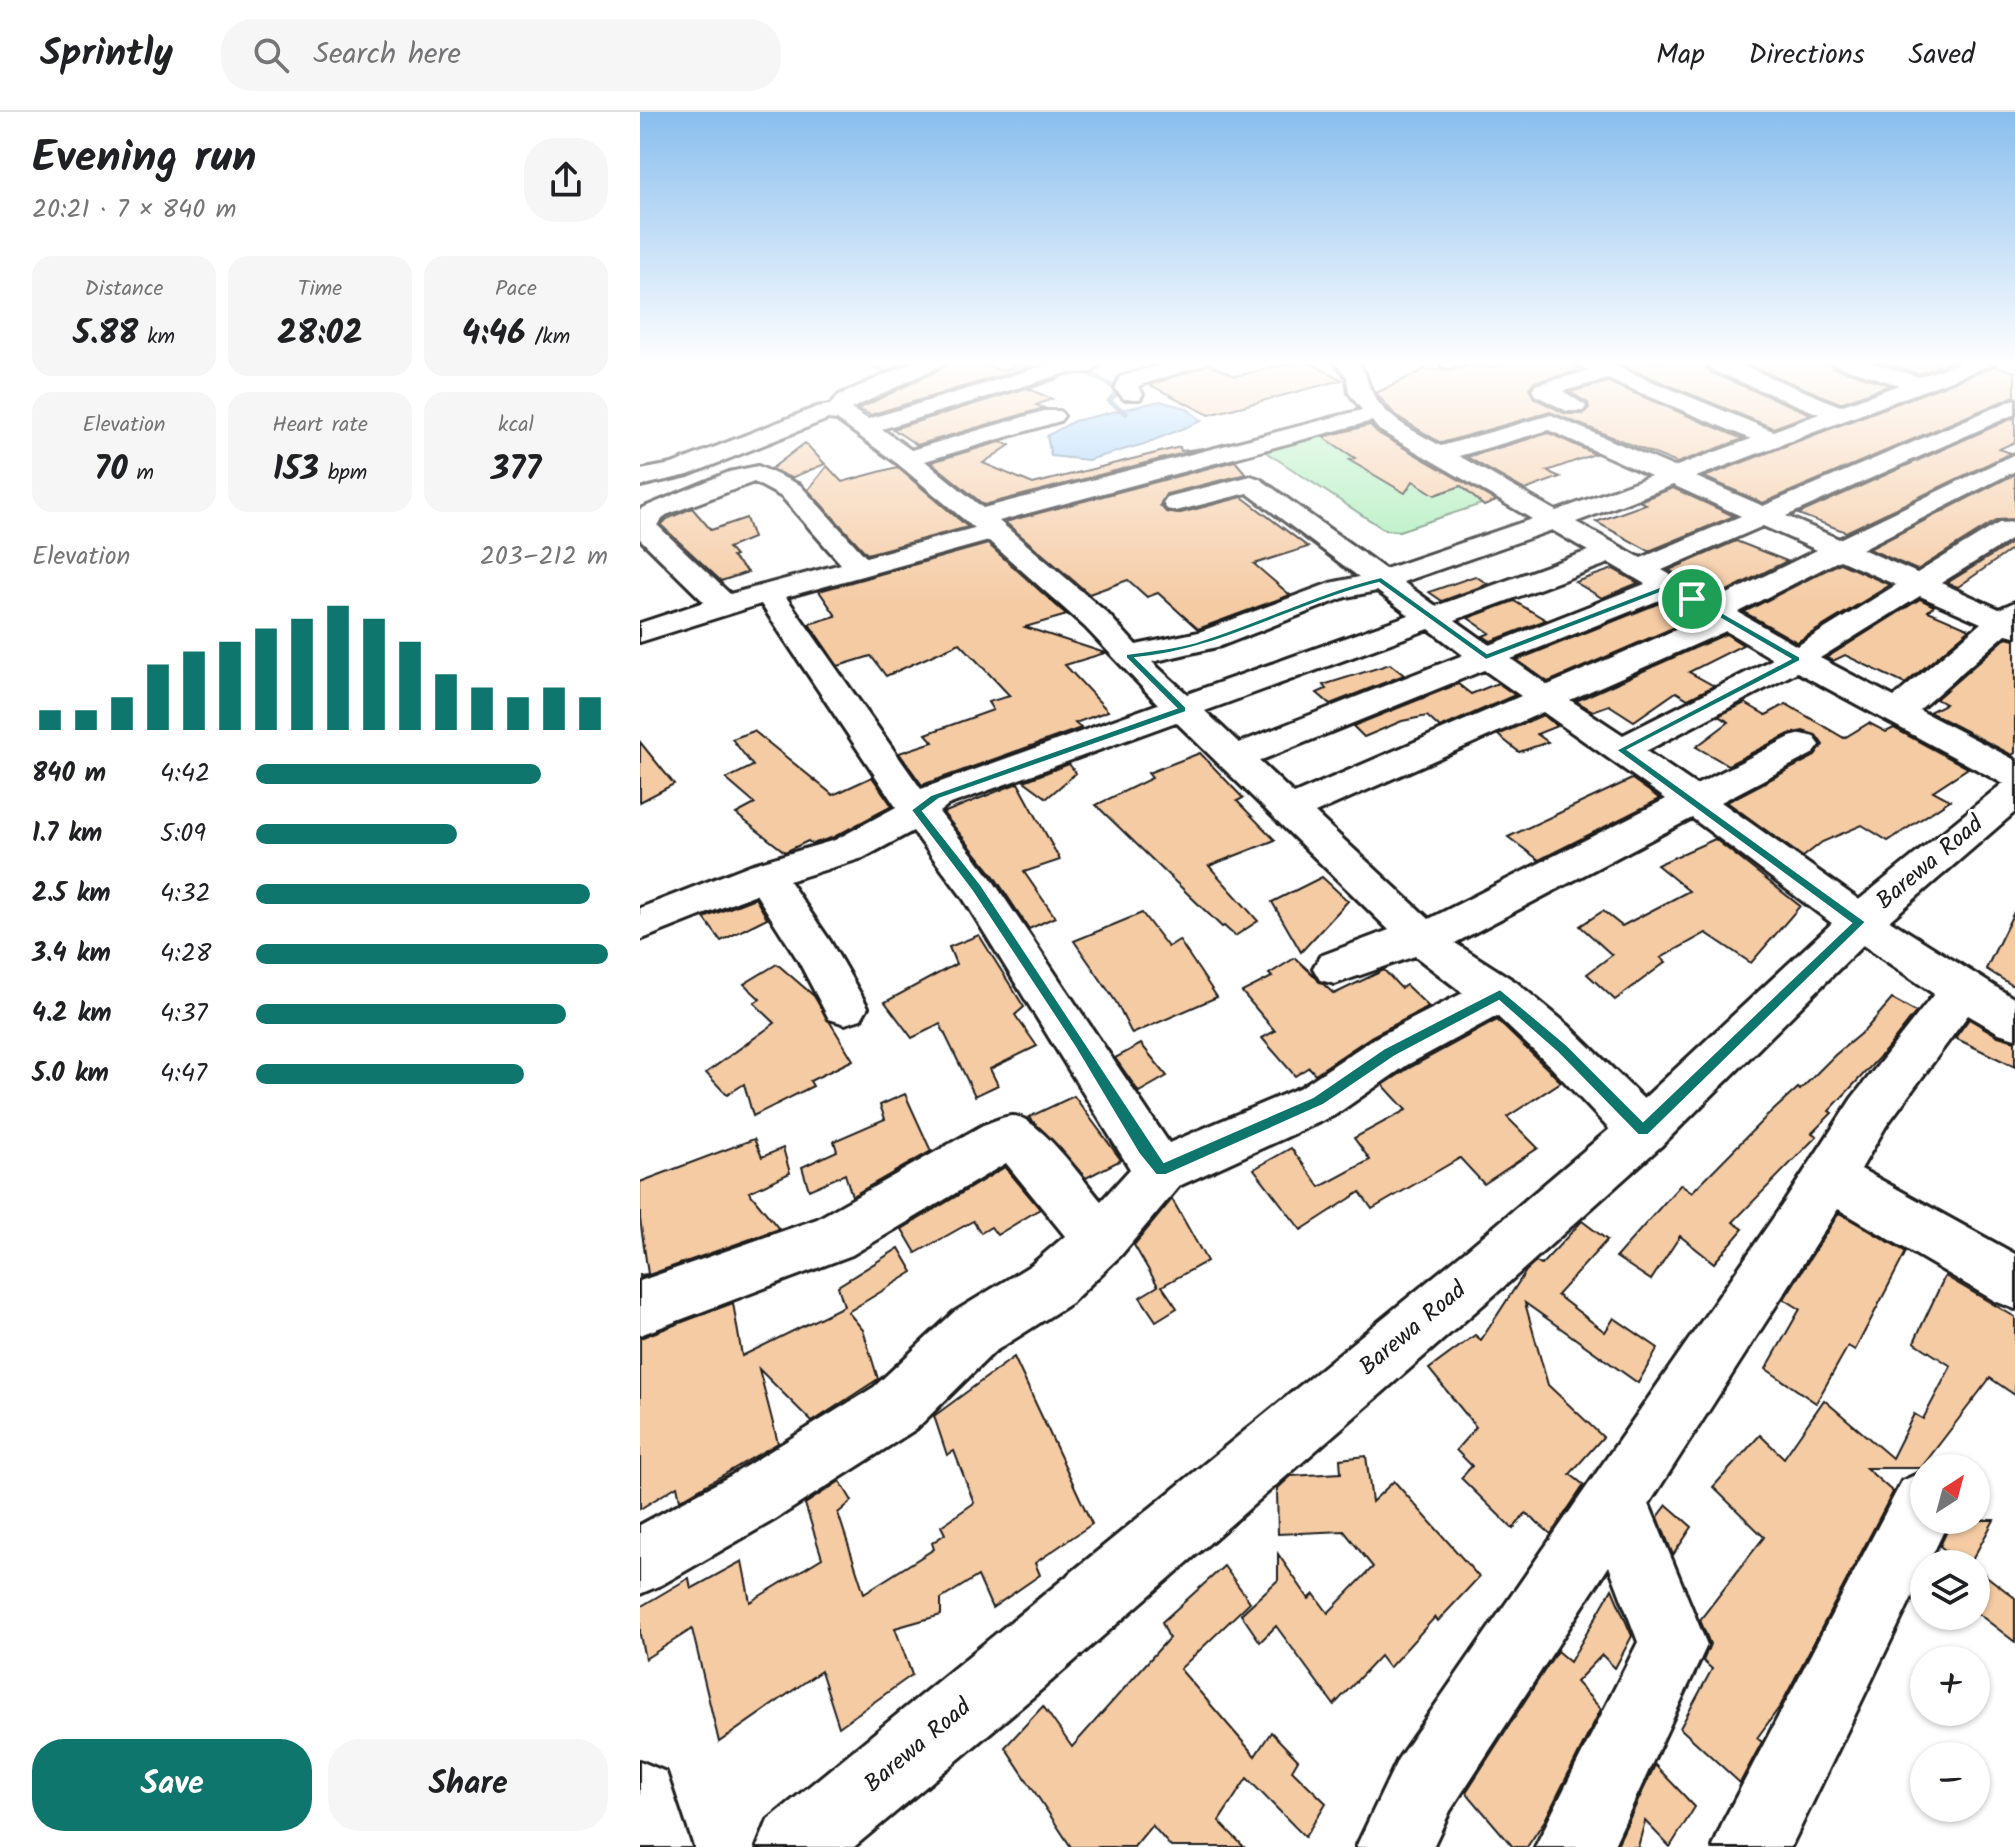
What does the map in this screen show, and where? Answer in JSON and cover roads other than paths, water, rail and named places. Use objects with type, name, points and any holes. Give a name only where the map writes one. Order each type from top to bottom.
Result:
[{"type":"street","points":[[640,478],[658,477],[752,441]]},
{"type":"street","points":[[881,441],[907,459],[1096,620],[1183,709],[1457,970],[1500,994],[1562,1049],[1643,1131]]},
{"type":"street","points":[[907,459],[968,441]]},
{"type":"street","points":[[640,633],[986,525],[1279,441]]},
{"type":"street","points":[[1415,441],[1797,659],[2015,775]]},
{"type":"street","points":[[1438,454],[1484,441]]},
{"type":"street","points":[[1593,441],[1763,518],[2010,620]]},
{"type":"street","points":[[1129,656],[1167,652],[1203,643],[1340,589],[1381,580],[1556,520],[1770,441]]},
{"type":"street","points":[[1641,569],[1936,441]]},
{"type":"street","points":[[1904,456],[2001,492]]},
{"type":"street","points":[[1289,810],[1547,698],[1721,616],[1839,549],[2013,463]]},
{"type":"street","points":[[724,605],[643,527],[645,518],[657,509],[738,477],[758,474],[791,491],[859,567]]},
{"type":"street","points":[[1176,503],[1251,484],[1486,657],[1694,801],[1860,922],[1962,990],[2015,1020]]},
{"type":"street","points":[[1936,503],[2012,530]]},
{"type":"street","points":[[1621,750],[1797,659],[2012,530]]},
{"type":"street","points":[[640,925],[764,875],[849,849],[935,797],[1613,552]]},
{"type":"street","points":[[1236,757],[1670,585]]},
{"type":"street","points":[[768,593],[917,810],[977,888],[1144,1149],[1161,1170]]},
{"type":"street","points":[[1899,712],[1913,695],[2010,620]]},
{"type":"street","points":[[1335,968],[1400,942],[1426,939],[1802,745]]},
{"type":"street","name":"Barewa Road","points":[[795,1847],[1033,1650],[1643,1131],[1860,922],[2015,792]]},
{"type":"street","points":[[764,875],[815,952],[845,1007]]},
{"type":"street","points":[[1394,1847],[1424,1785],[1829,1177],[1869,1112],[1962,990]]},
{"type":"street","points":[[640,1561],[752,1498],[895,1408],[974,1332],[1051,1284],[1103,1237],[1161,1170],[1318,1101],[1390,1052],[1500,994]]},
{"type":"street","points":[[640,1308],[833,1238],[1001,1140],[1015,1137],[1082,1218],[1103,1237]]},
{"type":"street","points":[[1829,1177],[2015,1283]]},
{"type":"street","points":[[1573,1847],[1673,1645],[1615,1499]]},
{"type":"street","points":[[1751,1847],[1910,1531]]},
{"type":"street","points":[[640,1798],[653,1847]]},
{"type":"water","points":[[1048,441],[1152,441],[1088,460],[1051,456]]}]
